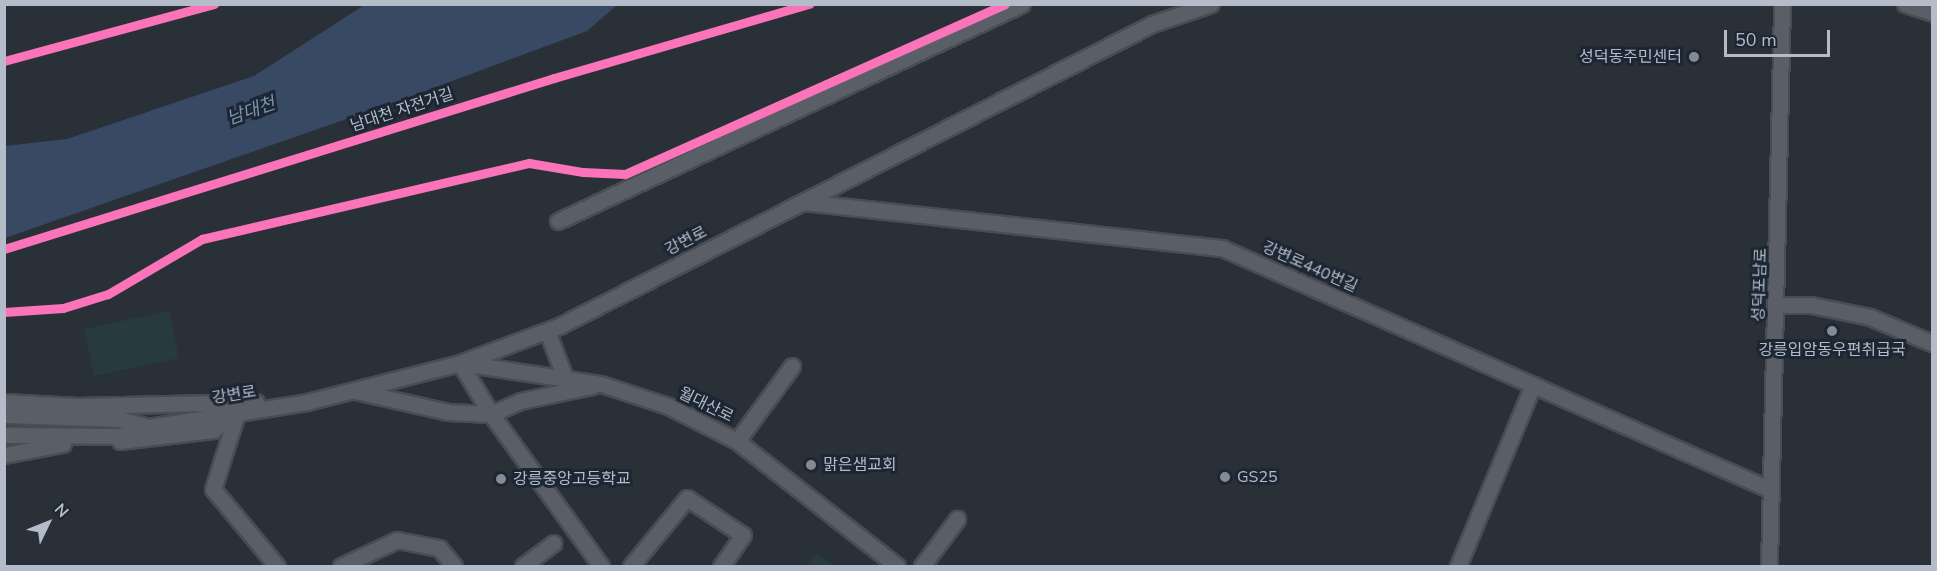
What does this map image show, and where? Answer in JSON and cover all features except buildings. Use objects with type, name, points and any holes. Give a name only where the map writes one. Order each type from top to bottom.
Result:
[{"type":"street","points":[[558,221],[1022,4]]},
{"type":"street","name":"강변로","points":[[4,435],[120,436],[148,427],[307,402],[460,363],[547,331],[1152,24],[1211,4]]},
{"type":"street","name":"성덕포남로","points":[[1769,567],[1769,489],[1778,305],[1782,4]]},
{"type":"street","points":[[1905,4],[1932,13]]},
{"type":"street","name":"강변로440번길","points":[[804,202],[1222,248],[1769,489]]},
{"type":"street","points":[[1778,305],[1812,305],[1870,317],[1932,343]]},
{"type":"street","points":[[547,331],[565,378]]},
{"type":"street","points":[[460,363],[491,414],[601,567]]},
{"type":"street","name":"월대산로","points":[[460,363],[601,384],[668,406],[737,441],[897,567]]},
{"type":"street","points":[[737,441],[792,366]]},
{"type":"street","points":[[355,391],[448,412],[491,414],[520,401],[601,384]]},
{"type":"street","points":[[1458,567],[1533,385]]},
{"type":"street","points":[[4,402],[77,406],[307,402]]},
{"type":"street","points":[[4,441],[53,445],[145,440],[213,430],[237,412]]},
{"type":"street","points":[[237,412],[213,489],[276,567]]},
{"type":"street","name":"강변로","points":[[4,415],[119,419],[148,427]]},
{"type":"street","points":[[4,455],[53,445]]},
{"type":"street","points":[[631,567],[687,498],[743,535],[721,567]]},
{"type":"street","points":[[922,567],[957,519]]},
{"type":"street","points":[[341,567],[397,540],[439,548],[454,567]]},
{"type":"street","points":[[523,567],[553,543]]},
{"type":"green space","points":[[169,311],[179,358],[94,376],[84,329]]},
{"type":"green space","points":[[816,553],[835,566],[806,566]]},
{"type":"water","name":"남대천","points":[[366,4],[617,5],[587,31],[401,100],[5,238],[5,146],[67,139],[254,76]]},
{"type":"cycle path","points":[[4,61],[214,4]]},
{"type":"cycle path","name":"남대천 자전거길","points":[[4,249],[554,78],[809,4]]},
{"type":"cycle path","points":[[4,312],[63,308],[108,294],[202,239],[529,163],[583,172],[625,174],[1005,4]]},
{"type":"place","name":"성덕동주민센터","points":[[1694,57]]},
{"type":"place","name":"강릉입암동우편취급국","points":[[1832,331]]},
{"type":"place","name":"맑은샘교회","points":[[811,465]]},
{"type":"place","name":"GS25","points":[[1225,477]]},
{"type":"place","name":"강릉중앙고등학교","points":[[501,479]]}]
